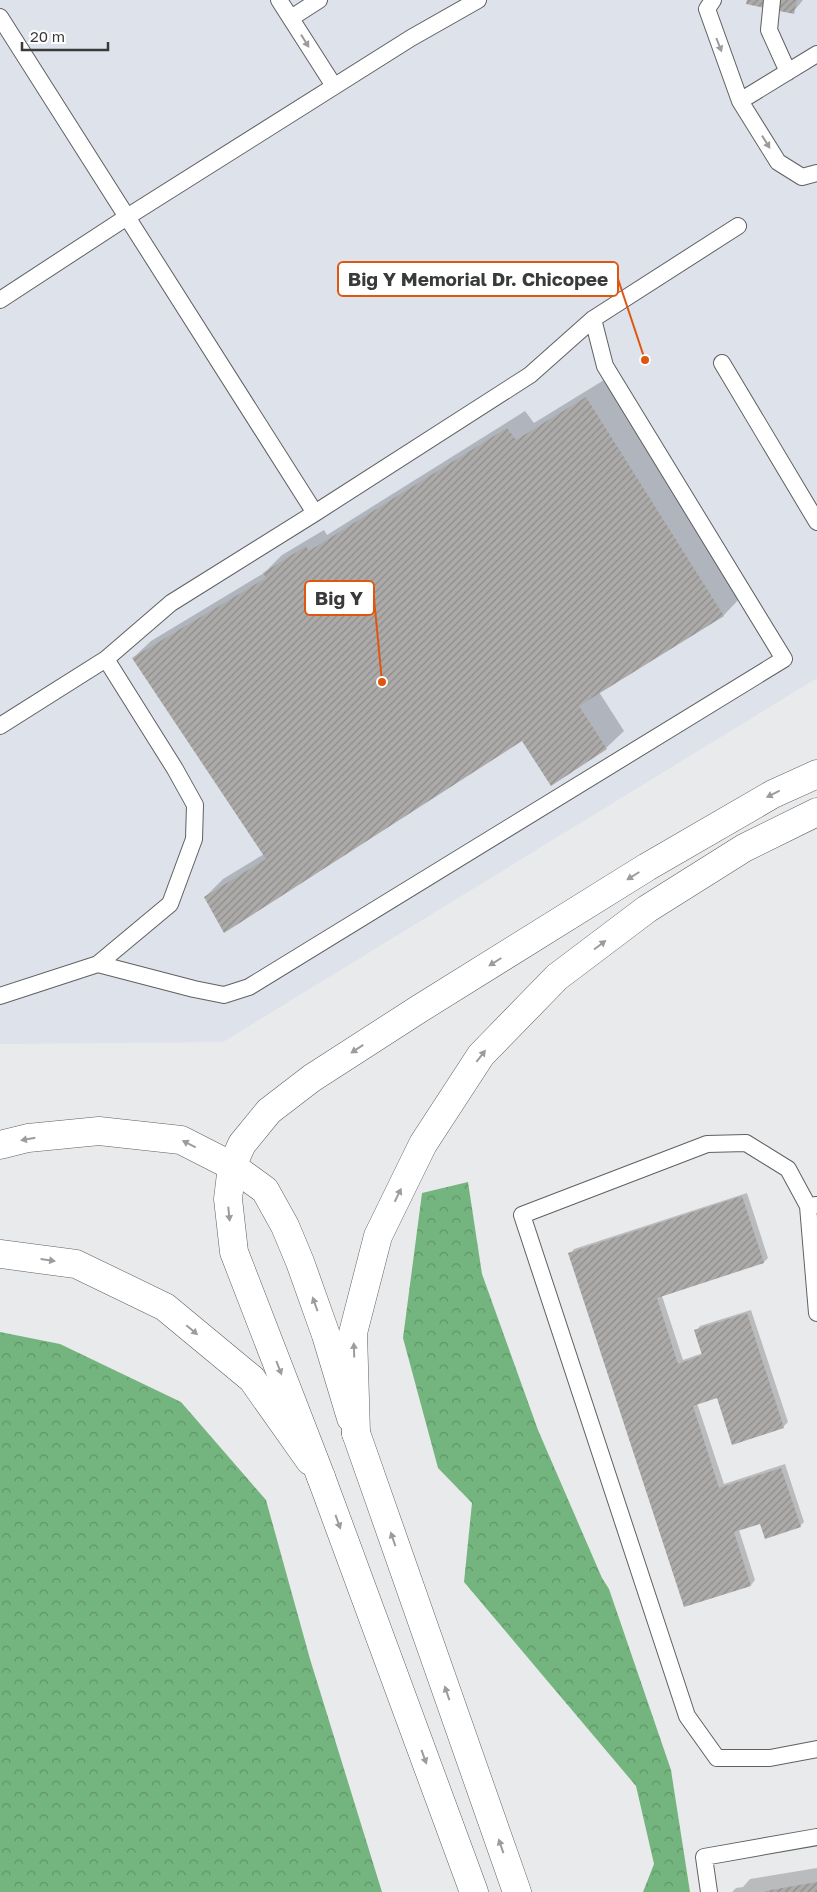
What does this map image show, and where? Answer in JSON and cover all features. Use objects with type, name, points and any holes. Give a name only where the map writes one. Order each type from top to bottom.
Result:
[{"type":"main road","points":[[474,1892],[321,1477],[234,1252],[228,1199],[232,1166],[242,1144],[269,1111],[312,1078],[419,1009],[647,868],[773,794],[817,774]]},
{"type":"main road","points":[[356,1434],[353,1333],[378,1236],[423,1144],[481,1055],[557,977],[647,910],[744,848],[817,812]]},
{"type":"main road","points":[[0,1146],[28,1138],[99,1131],[181,1140],[232,1166],[265,1190],[285,1226],[326,1334],[356,1434],[517,1892]]},
{"type":"main road","points":[[0,1254],[76,1264],[165,1307],[252,1379],[321,1477]]},
{"type":"lane","points":[[279,0],[334,86]]},
{"type":"lane","points":[[291,18],[319,0]]},
{"type":"lane","points":[[0,300],[334,86],[411,38],[478,0]]},
{"type":"lane","points":[[713,0],[707,9],[740,101],[778,162],[802,177],[817,173]]},
{"type":"lane","points":[[772,0],[769,30],[788,72]]},
{"type":"lane","points":[[0,17],[315,513]]},
{"type":"lane","points":[[740,101],[817,54]]},
{"type":"lane","points":[[0,726],[106,659],[171,603],[530,375],[593,319],[738,226]]},
{"type":"lane","points":[[98,964],[224,995],[250,987],[784,659],[605,366],[593,319]]},
{"type":"lane","points":[[722,363],[817,522]]},
{"type":"lane","points":[[0,996],[98,964],[170,904],[194,839],[195,805],[175,769],[106,659]]},
{"type":"lane","points":[[817,1313],[813,1205],[788,1169],[746,1143],[707,1144],[522,1215],[686,1716],[717,1758],[770,1758],[817,1749]]},
{"type":"lane","points":[[709,1892],[704,1857],[817,1837]]},
{"type":"shaded area","points":[[0,0],[817,0],[817,678],[223,1042],[0,1044]]},
{"type":"green space","points":[[468,1182],[482,1274],[538,1430],[602,1578],[609,1589],[671,1770],[690,1892],[643,1892],[654,1864],[636,1786],[464,1582],[472,1503],[438,1468],[403,1338],[422,1193]]},
{"type":"green space","points":[[0,1332],[60,1344],[181,1402],[266,1500],[310,1659],[382,1892],[0,1892]]},
{"type":"building","points":[[747,0],[797,0],[794,14],[746,4]]},
{"type":"building","points":[[586,397],[724,616],[579,706],[607,749],[551,786],[522,741],[224,933],[204,897],[266,859],[132,658],[266,578],[263,573],[306,546],[309,551],[507,428],[516,440]]},
{"type":"building","points":[[742,1196],[764,1263],[657,1298],[678,1364],[702,1355],[694,1330],[747,1313],[784,1428],[732,1445],[717,1398],[693,1406],[719,1488],[781,1468],[801,1527],[765,1539],[760,1524],[734,1532],[751,1586],[684,1607],[568,1253]]},
{"type":"building","points":[[817,1882],[817,1892],[765,1892],[765,1891]]},
{"type":"place","name":"Big Y Memorial Dr. Chicopee","points":[[645,360]]},
{"type":"place","name":"Big Y","points":[[382,682]]}]
